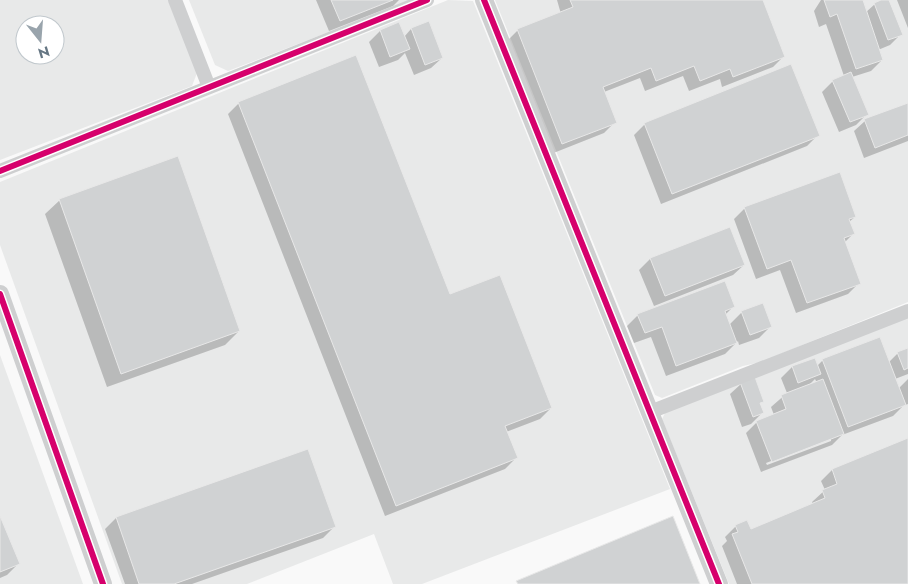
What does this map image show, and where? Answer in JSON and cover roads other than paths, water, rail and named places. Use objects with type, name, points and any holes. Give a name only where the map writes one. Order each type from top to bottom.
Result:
[{"type":"street","points":[[175,0],[209,87]]},
{"type":"street","points":[[0,171],[427,0]]},
{"type":"street","points":[[484,0],[719,584]]},
{"type":"street","points":[[0,294],[103,584]]},
{"type":"street","points":[[650,412],[908,312]]}]
